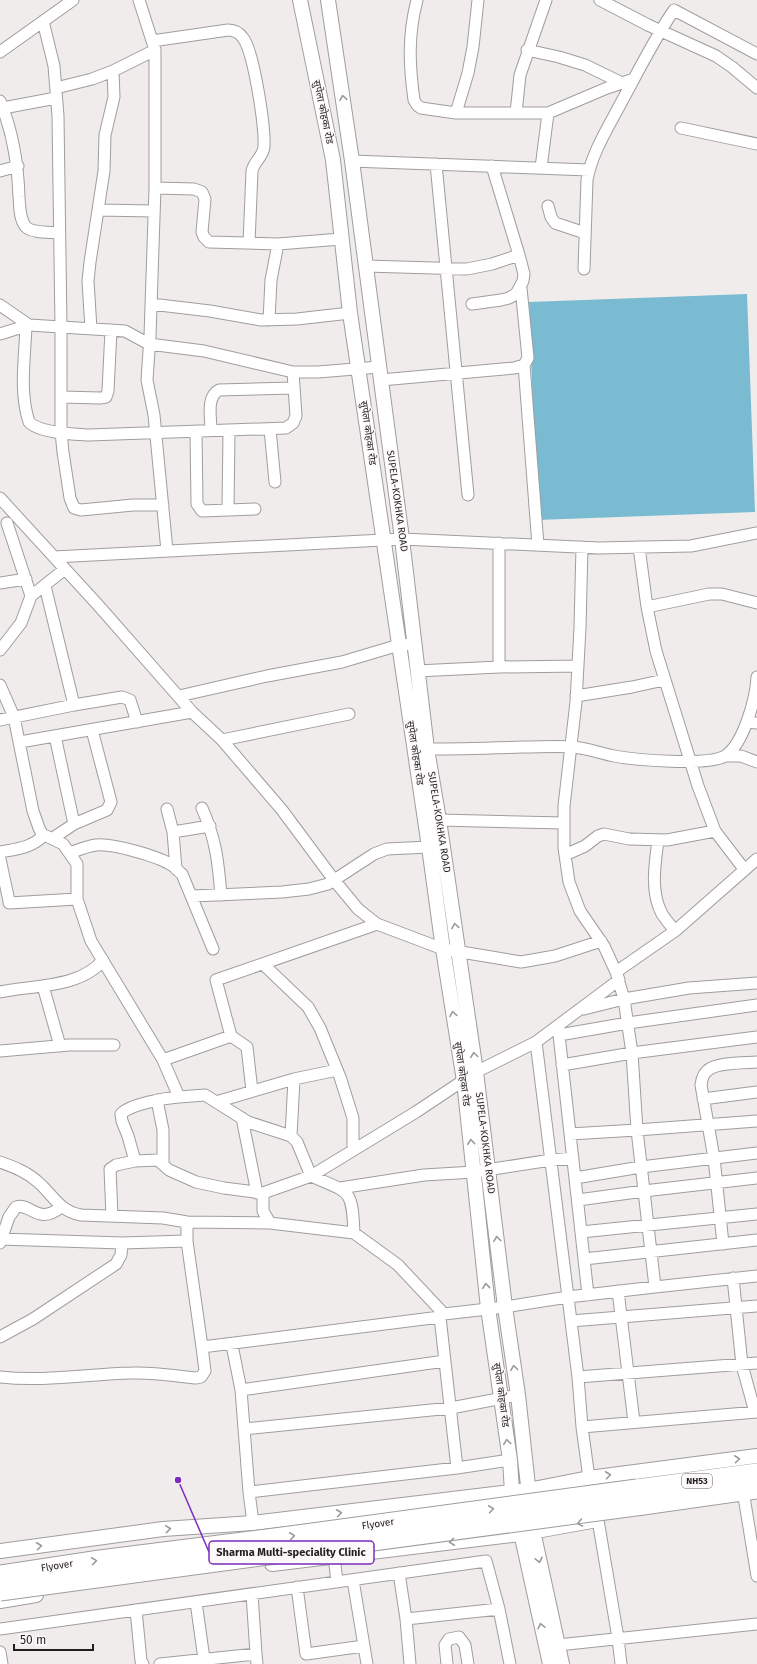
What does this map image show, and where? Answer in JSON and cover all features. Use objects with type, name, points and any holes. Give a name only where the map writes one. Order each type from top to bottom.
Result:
[{"type":"highway","name":"Flyover","points":[[0,1575],[100,1560],[283,1537],[757,1473]]},
{"type":"highway","name":"Flyover","points":[[0,1591],[753,1493]]},
{"type":"street","points":[[0,52],[73,0]]},
{"type":"street","points":[[139,0],[154,45],[155,188],[150,344],[147,380],[156,432],[167,551]]},
{"type":"street","name":"सुपेला कोहका रोड","points":[[300,0],[333,160],[350,313],[443,949],[464,1081],[488,1308],[510,1460],[512,1492],[524,1508]]},
{"type":"street","name":"सुपेला कोहका रोड","points":[[328,0],[349,136]]},
{"type":"street","points":[[416,0],[411,21],[409,50],[414,100],[421,108],[456,113],[548,113],[607,88],[634,80]]},
{"type":"street","points":[[456,113],[468,73],[473,47],[478,0]]},
{"type":"street","points":[[516,113],[520,75],[546,0]]},
{"type":"street","points":[[600,0],[668,19],[757,54]]},
{"type":"street","points":[[584,269],[587,180],[589,170],[606,131],[680,0]]},
{"type":"street","points":[[668,19],[732,67],[757,88]]},
{"type":"street","points":[[43,21],[54,66],[56,93],[61,327],[61,432],[62,452],[70,498],[72,506],[81,510],[133,505],[163,505]]},
{"type":"street","points":[[59,233],[32,230],[27,228],[23,223],[20,206],[16,151],[1,104],[56,93],[113,71],[154,45],[228,30],[239,32],[247,44],[261,111],[264,147],[261,155],[255,161],[252,171],[249,243]]},
{"type":"street","points":[[528,50],[585,65],[622,83]]},
{"type":"street","points":[[91,329],[88,281],[104,171],[105,135],[114,97],[113,71]]},
{"type":"street","points":[[541,168],[548,113]]},
{"type":"street","points":[[681,128],[757,144]]},
{"type":"street","name":"SUPELA-KOKHKA ROAD","points":[[349,136],[402,538],[427,749],[459,951],[476,1072],[505,1307],[518,1395],[528,1490],[524,1508]]},
{"type":"street","points":[[352,161],[589,170]]},
{"type":"street","points":[[436,164],[468,495]]},
{"type":"street","points":[[0,171],[18,166]]},
{"type":"street","points":[[492,166],[524,274],[521,288],[528,358],[524,365],[538,545]]},
{"type":"street","points":[[155,188],[199,190],[204,195],[205,199],[202,232],[206,240],[209,242],[278,244],[341,239]]},
{"type":"street","points":[[548,206],[551,217],[555,223],[585,233]]},
{"type":"street","points":[[99,210],[154,212]]},
{"type":"street","points":[[270,320],[271,280],[278,244]]},
{"type":"street","points":[[366,266],[445,268],[479,267],[519,255]]},
{"type":"street","points":[[472,304],[509,298],[516,294],[521,288]]},
{"type":"street","points":[[151,304],[270,320],[297,319],[350,313]]},
{"type":"street","points":[[0,305],[28,326]]},
{"type":"street","points":[[28,326],[24,381],[25,407],[28,422],[36,427],[61,432],[89,435],[286,428],[293,424],[296,416],[293,372]]},
{"type":"street","points":[[0,334],[28,326],[126,331],[150,344],[204,352],[293,372],[359,369],[380,374],[455,372],[514,368],[524,365]]},
{"type":"street","points":[[61,397],[106,397],[108,391],[111,330]]},
{"type":"street","points":[[211,430],[211,399],[215,392],[219,390],[294,388]]},
{"type":"street","points":[[270,429],[275,482]]},
{"type":"street","points":[[228,510],[229,430]]},
{"type":"street","points":[[196,431],[198,507],[202,511],[255,509]]},
{"type":"street","points":[[0,498],[192,712],[226,746],[282,810],[334,880],[358,909],[377,924],[443,949],[521,962],[555,956],[601,941]]},
{"type":"street","points":[[18,517],[14,522],[3,524],[32,596]]},
{"type":"street","points":[[54,557],[402,538],[582,547],[691,546],[757,533]]},
{"type":"street","points":[[499,543],[499,667]]},
{"type":"street","points":[[582,547],[580,628],[576,696],[564,806],[565,855],[569,882],[580,911],[601,941],[616,972],[624,999],[632,1053],[637,1130],[646,1224],[655,1287]]},
{"type":"street","points":[[639,547],[647,607],[656,651],[705,808],[715,831],[744,869]]},
{"type":"street","points":[[0,650],[14,635],[21,623],[32,596],[65,569]]},
{"type":"street","points":[[0,583],[26,579]]},
{"type":"street","points":[[45,586],[74,704]]},
{"type":"street","points":[[647,607],[709,594],[722,594],[757,603]]},
{"type":"street","points":[[179,696],[266,676],[342,662],[399,645],[415,644]]},
{"type":"street","points":[[417,671],[499,667],[578,666]]},
{"type":"street","points":[[427,749],[571,746],[615,756],[646,760],[717,760],[725,756],[733,748],[752,723],[757,676]]},
{"type":"street","points":[[576,696],[664,680]]},
{"type":"street","points":[[0,685],[14,717],[33,811],[39,828],[48,837],[66,849],[77,864],[77,899],[91,941],[163,1060],[179,1097]]},
{"type":"street","points":[[0,720],[74,704],[125,698],[130,700],[132,704],[137,722]]},
{"type":"street","points":[[20,742],[192,712]]},
{"type":"street","points":[[226,746],[349,714]]},
{"type":"street","points":[[0,852],[30,846],[74,824],[107,810],[111,802],[92,730]]},
{"type":"street","points":[[55,736],[74,824]]},
{"type":"street","points":[[725,756],[741,756],[757,762]]},
{"type":"street","points":[[202,808],[210,826],[218,856],[221,895]]},
{"type":"street","points":[[167,809],[173,832],[176,869]]},
{"type":"street","points":[[439,820],[564,823]]},
{"type":"street","points":[[173,832],[210,826]]},
{"type":"street","points":[[565,855],[585,846],[598,836],[604,834],[629,839],[658,840],[684,838],[715,831]]},
{"type":"street","points":[[658,840],[655,865],[656,899],[662,913],[675,932]]},
{"type":"street","points":[[66,849],[97,844],[114,846],[164,860],[182,874],[213,949]]},
{"type":"street","points":[[192,896],[289,892],[309,889],[328,884],[374,854],[387,849],[429,847]]},
{"type":"street","points":[[616,972],[675,932],[757,859]]},
{"type":"street","points":[[0,860],[8,902],[77,899]]},
{"type":"street","points":[[252,1091],[247,1047],[231,1036],[216,980],[377,924]]},
{"type":"street","points":[[0,992],[43,986],[77,978],[95,969],[103,960]]},
{"type":"street","points":[[263,964],[308,1007],[320,1028],[337,1070],[353,1118],[353,1150]]},
{"type":"street","points":[[112,1216],[110,1169],[116,1165],[135,1161],[157,1160],[169,1170],[196,1182],[260,1193],[311,1176],[464,1081],[476,1072],[558,1030],[577,1011],[618,980],[616,972]]},
{"type":"street","points":[[577,1011],[624,999],[690,988],[757,983]]},
{"type":"street","points":[[43,986],[60,1046]]},
{"type":"street","points":[[558,1030],[628,1023],[757,1005]]},
{"type":"street","points":[[558,1030],[588,1295]]},
{"type":"street","points":[[163,1060],[231,1036]]},
{"type":"street","points":[[562,1064],[632,1053],[757,1037]]},
{"type":"street","points":[[536,1042],[578,1377],[582,1427],[589,1478]]},
{"type":"street","points":[[0,1051],[60,1046],[114,1045]]},
{"type":"street","points":[[723,1244],[714,1158],[701,1085],[702,1077],[707,1070],[716,1065],[757,1062]]},
{"type":"street","points":[[216,1102],[294,1079],[337,1070]]},
{"type":"street","points":[[291,1136],[294,1079]]},
{"type":"street","points":[[703,1098],[757,1092]]},
{"type":"street","points":[[135,1161],[121,1114],[128,1109],[158,1100],[205,1095],[248,1122],[291,1136],[297,1142],[311,1176],[340,1188],[347,1194],[353,1206],[354,1233]]},
{"type":"street","points":[[158,1100],[163,1130],[163,1164]]},
{"type":"street","points":[[242,1118],[263,1211],[270,1223]]},
{"type":"street","points":[[570,1134],[708,1125],[757,1120]]},
{"type":"street","points":[[575,1178],[641,1167],[757,1153]]},
{"type":"street","points":[[340,1188],[424,1175],[474,1172],[573,1158]]},
{"type":"street","points":[[0,1162],[21,1170],[38,1182],[61,1207],[72,1213],[81,1215],[163,1218],[187,1222],[270,1223],[354,1233],[398,1265],[442,1316],[445,1360],[457,1468]]},
{"type":"street","points":[[578,1200],[757,1178]]},
{"type":"street","points":[[61,1207],[50,1215],[36,1214],[21,1206],[16,1207],[9,1217],[1,1241],[122,1243],[187,1242]]},
{"type":"street","points":[[581,1232],[646,1224],[757,1214]]},
{"type":"street","points":[[0,1377],[21,1380],[138,1373],[196,1378],[201,1377],[205,1371],[205,1361],[187,1242],[187,1222]]},
{"type":"street","points":[[584,1259],[757,1240]]},
{"type":"street","points":[[0,1337],[33,1319],[116,1264],[121,1255],[122,1243]]},
{"type":"street","points":[[202,1348],[442,1316],[568,1297],[757,1276]]},
{"type":"street","points":[[582,1427],[756,1412],[742,1365],[733,1278]]},
{"type":"street","points":[[618,1291],[634,1422]]},
{"type":"street","points":[[571,1321],[757,1306]]},
{"type":"street","points":[[232,1344],[241,1390],[253,1523]]},
{"type":"street","points":[[241,1390],[445,1360]]},
{"type":"street","points":[[578,1377],[757,1363]]},
{"type":"street","points":[[244,1429],[451,1408],[518,1395]]},
{"type":"street","points":[[0,1551],[163,1529],[253,1523],[528,1490],[589,1478],[757,1456]]},
{"type":"street","points":[[249,1492],[457,1468],[510,1460]]},
{"type":"street","points":[[0,1601],[86,1587],[527,1533],[753,1493],[757,1576]]},
{"type":"street","points":[[524,1508],[550,1664]]},
{"type":"street","points":[[598,1520],[621,1664]]},
{"type":"street","points":[[527,1533],[562,1664]]},
{"type":"street","points":[[334,1556],[338,1582]]},
{"type":"street","points":[[0,1629],[486,1561],[510,1664]]},
{"type":"street","points":[[399,1573],[406,1619],[410,1664]]},
{"type":"street","points":[[353,1580],[367,1664]]},
{"type":"street","points":[[297,1587],[306,1659],[364,1646]]},
{"type":"street","points":[[160,1664],[204,1659],[257,1659],[252,1594]]},
{"type":"street","points":[[196,1602],[204,1659]]},
{"type":"street","points":[[406,1619],[498,1609]]},
{"type":"street","points":[[136,1610],[141,1661],[143,1664]]},
{"type":"street","points":[[558,1645],[618,1638],[756,1627]]},
{"type":"street","points":[[447,1664],[445,1645],[450,1639],[459,1637],[466,1645],[468,1664]]},
{"type":"street","points":[[0,1652],[2,1664]]},
{"type":"water","points":[[747,294],[755,512],[537,520],[529,302]]},
{"type":"place","name":"Sharma Multi-speciality Clinic","points":[[178,1480]]}]
